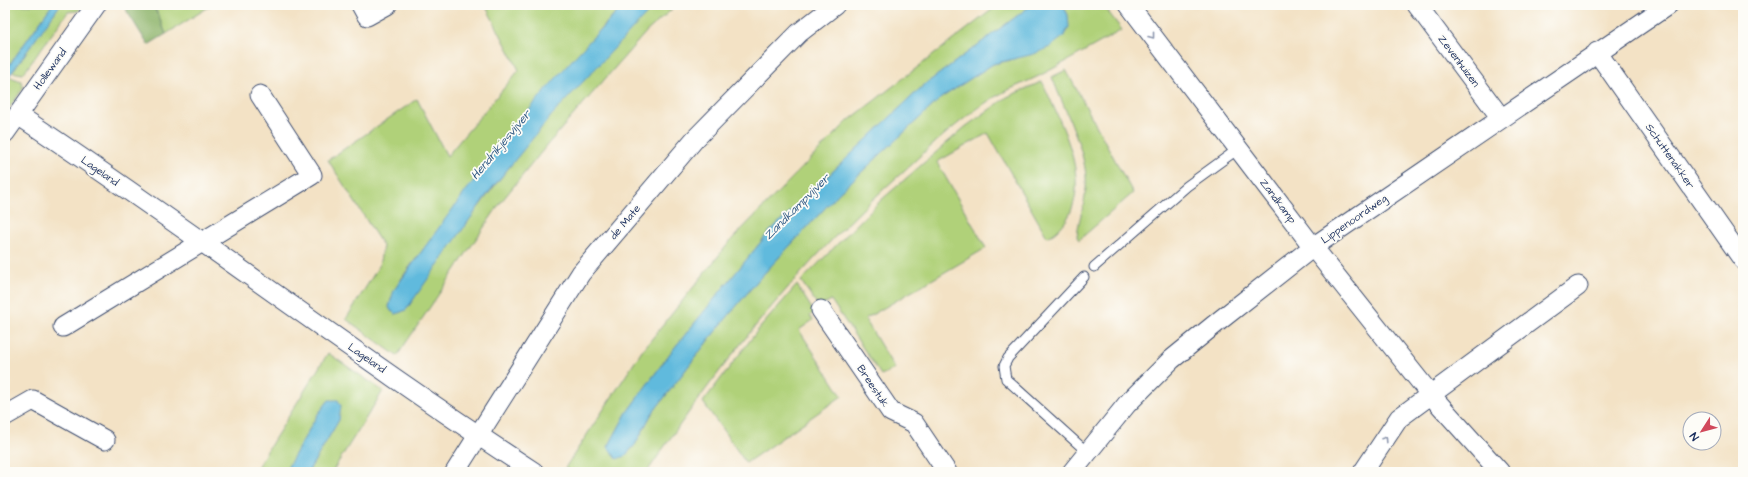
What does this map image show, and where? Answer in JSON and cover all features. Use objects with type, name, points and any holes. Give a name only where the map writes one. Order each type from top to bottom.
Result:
[{"type":"street","name":"Hollewand","points":[[5,134],[96,5]]},
{"type":"street","points":[[361,5],[367,16],[387,5]]},
{"type":"street","name":"de Mate","points":[[455,472],[477,435],[581,273],[694,140],[799,34],[835,5]]},
{"type":"street","name":"Zandkamp","points":[[1129,5],[1313,247],[1430,394],[1500,472]]},
{"type":"street","name":"Zevenhuizen","points":[[1417,5],[1501,118]]},
{"type":"street","name":"Lippenoordweg","points":[[1072,472],[1127,404],[1171,360],[1219,320],[1313,247],[1668,5]]},
{"type":"street","name":"Schuttenakker","points":[[1597,52],[1743,260]]},
{"type":"street","points":[[63,327],[312,175],[260,95]]},
{"type":"street","name":"Lageland","points":[[18,115],[203,241],[477,435],[534,472]]},
{"type":"street","points":[[1363,472],[1399,418],[1578,286]]},
{"type":"street","name":"Breestuk","points":[[821,310],[890,412],[914,424],[947,472]]},
{"type":"street","points":[[5,416],[34,400],[105,440]]},
{"type":"lane","points":[[1094,267],[1187,186],[1238,149]]},
{"type":"lane","points":[[1084,276],[1008,358],[1004,366],[1006,379],[1087,452]]},
{"type":"green space","points":[[5,5],[52,5],[9,65],[8,76],[21,81],[23,88],[5,114]]},
{"type":"green space","points":[[60,5],[83,5],[78,11],[68,12],[23,74],[12,72]]},
{"type":"green space","points":[[123,5],[141,5],[146,8],[153,7],[166,34],[148,45]]},
{"type":"green space","points":[[141,5],[212,5],[166,34],[156,10],[153,7],[146,8]]},
{"type":"green space","points":[[485,5],[625,5],[604,25],[514,132],[411,265],[395,290],[389,307],[391,311],[396,314],[406,310],[462,229],[522,151],[586,76],[655,5],[677,5],[647,31],[548,144],[501,202],[397,356],[346,319],[379,266],[383,246],[328,160],[417,99],[447,156],[519,70]]},
{"type":"green space","points":[[998,5],[1034,5],[1029,7],[924,85],[769,232],[671,352],[627,412],[608,447],[625,456],[635,445],[651,415],[710,338],[759,279],[839,193],[941,98],[993,64],[1012,60],[1068,15],[1063,5],[1103,5],[1122,30],[1041,75],[993,98],[981,106],[937,141],[868,204],[799,275],[767,312],[705,390],[647,472],[571,472],[565,468],[642,351],[732,239],[848,121]]},
{"type":"green space","points":[[1066,70],[1133,193],[1079,240],[1077,237],[1086,188],[1084,161],[1075,132],[1052,77]]},
{"type":"green space","points":[[1041,82],[1043,83],[1065,133],[1075,168],[1076,186],[1074,203],[1067,219],[1056,232],[1047,237],[988,133],[937,162],[986,248],[865,319],[895,369],[881,375],[831,300],[819,307],[801,281],[880,201],[965,127],[1007,97]]},
{"type":"green space","points":[[797,285],[814,312],[810,316],[813,320],[799,330],[842,396],[746,463],[703,402],[758,330]]},
{"type":"green space","points":[[328,353],[383,391],[332,472],[308,472],[339,420],[329,400],[318,414],[285,472],[254,472]]},
{"type":"water","points":[[52,5],[60,5],[5,82],[5,71]]},
{"type":"water","name":"Hendrikjesvijver","points":[[625,5],[655,5],[551,116],[489,192],[406,310],[396,314],[391,311],[389,307],[394,290],[503,142],[562,71]]},
{"type":"water","name":"Zandkampvijver","points":[[1034,5],[1063,5],[1068,15],[1069,27],[1063,37],[1050,47],[1034,54],[993,64],[941,98],[839,193],[759,279],[710,338],[651,415],[635,445],[625,456],[617,459],[608,447],[627,412],[671,352],[769,232],[924,85],[1029,7]]},
{"type":"water","points":[[329,400],[338,400],[341,406],[339,420],[308,472],[285,472],[318,414]]}]
